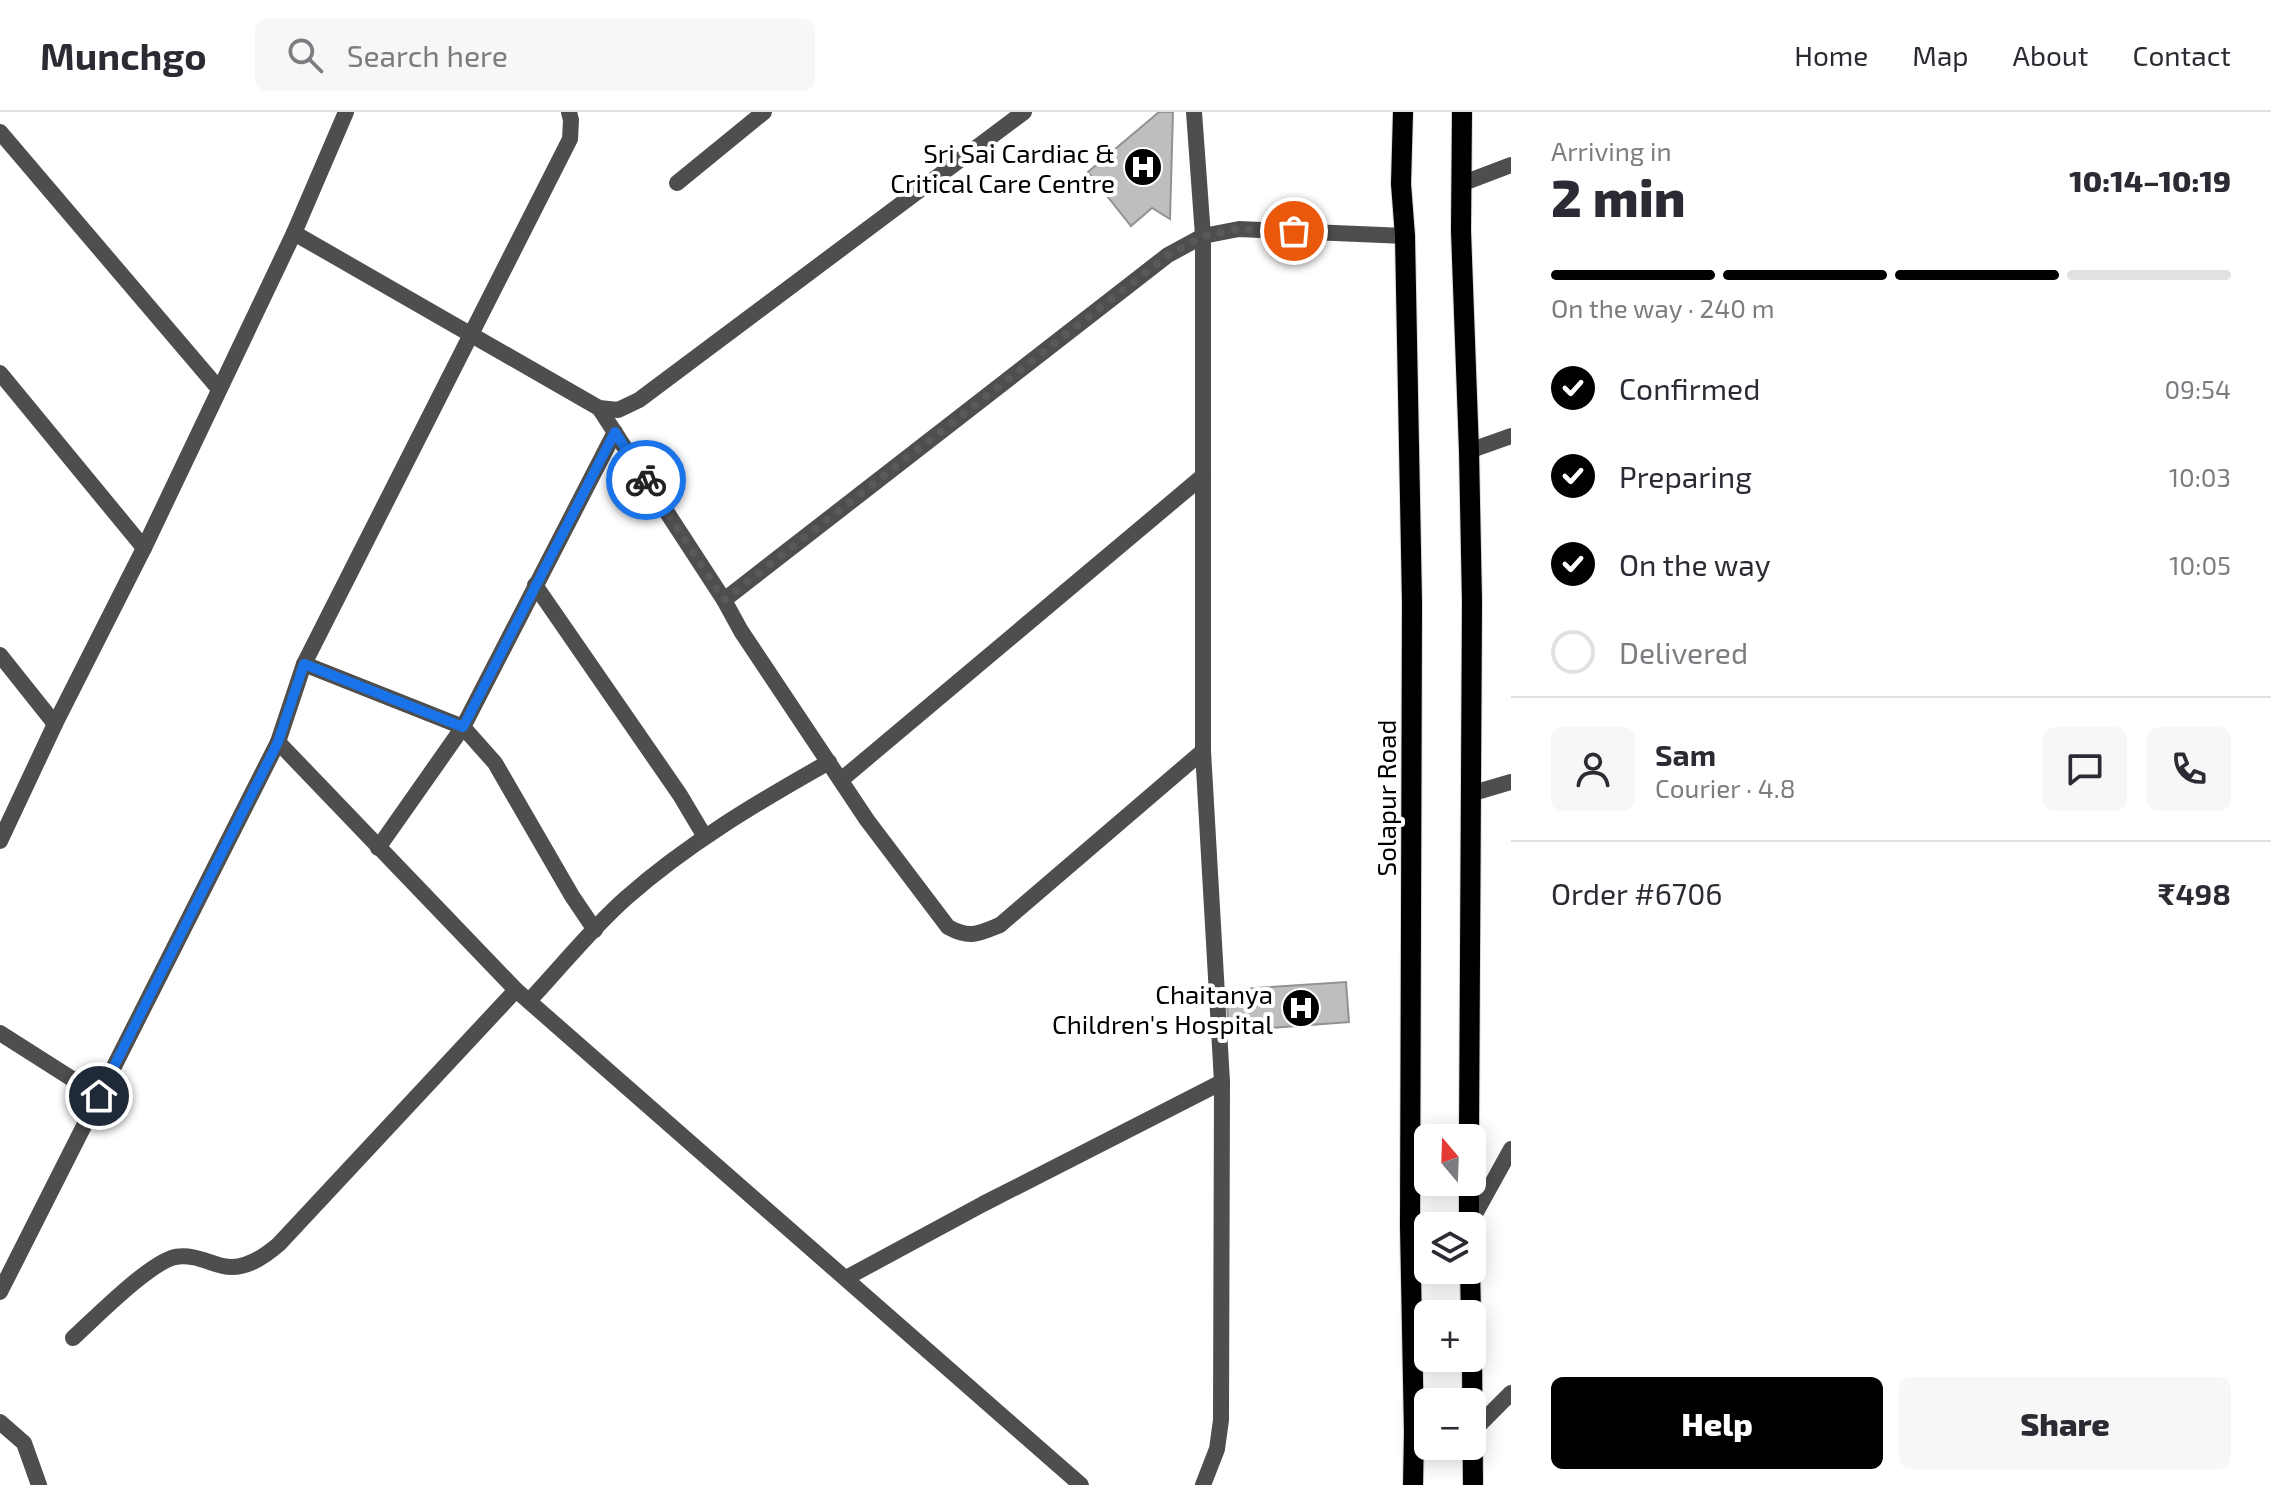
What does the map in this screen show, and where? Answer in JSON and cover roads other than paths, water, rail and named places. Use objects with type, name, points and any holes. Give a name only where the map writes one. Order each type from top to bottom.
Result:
[{"type":"main road","name":"Solapur Road","points":[[1403,112],[1401,184],[1405,236],[1412,603],[1410,1226],[1413,1485]]},
{"type":"main road","points":[[1462,112],[1461,184],[1472,602],[1469,1124]]},
{"type":"main road","points":[[1473,1460],[1473,1485]]},
{"type":"street","points":[[0,841],[294,233],[346,112]]},
{"type":"street","points":[[0,1292],[278,742],[304,664],[570,139],[569,112]]},
{"type":"street","points":[[677,183],[764,112]]},
{"type":"street","points":[[294,233],[599,408],[618,410],[639,400],[1024,112]]},
{"type":"street","points":[[1194,112],[1203,236],[1203,751],[1222,1082],[1221,1420],[1217,1449],[1203,1485]]},
{"type":"street","points":[[0,132],[219,389]]},
{"type":"street","points":[[1461,184],[1511,165]]},
{"type":"street","points":[[724,600],[1168,255],[1203,236],[1239,229],[1405,236]]},
{"type":"street","points":[[0,373],[144,548]]},
{"type":"street","points":[[599,408],[741,631],[867,820],[948,927],[964,936],[1000,925],[1203,751]]},
{"type":"street","points":[[378,848],[463,727],[615,432]]},
{"type":"street","points":[[1469,451],[1511,436]]},
{"type":"street","points":[[841,780],[1203,476]]},
{"type":"street","points":[[535,585],[680,795],[705,837]]},
{"type":"street","points":[[0,655],[55,724]]},
{"type":"street","points":[[304,664],[463,727],[495,763],[595,930]]},
{"type":"street","points":[[278,742],[522,995],[1081,1485]]},
{"type":"street","points":[[73,1338],[152,1267],[173,1258],[193,1256],[227,1267],[245,1265],[264,1257],[522,995],[624,900],[686,849],[775,792],[829,762]]},
{"type":"street","points":[[1470,794],[1511,782]]},
{"type":"street","points":[[0,1033],[99,1096]]},
{"type":"street","points":[[846,1278],[1222,1082]]},
{"type":"street","points":[[1477,1212],[1511,1149]]},
{"type":"street","points":[[1486,1418],[1511,1393]]},
{"type":"street","points":[[0,1422],[24,1443],[39,1485]]},
{"type":"place","name":"Sri Sai Cardiac & Critical Care Centre","points":[[1143,167]]},
{"type":"place","name":"Chaitanya Children's Hospital","points":[[1301,1008]]}]
